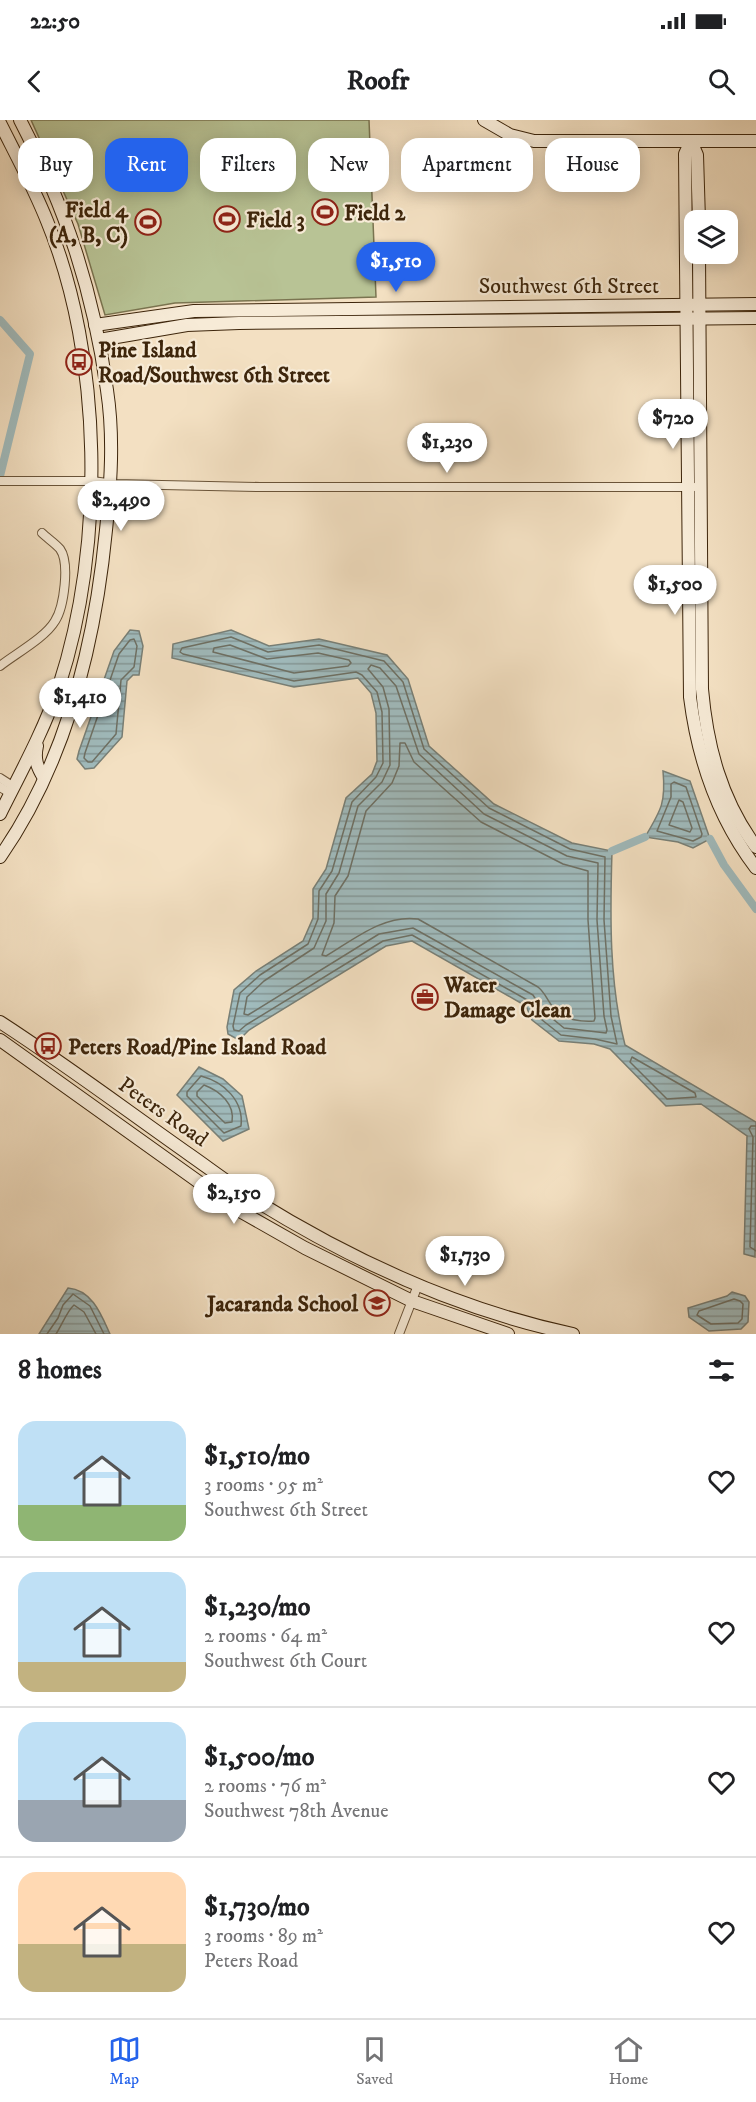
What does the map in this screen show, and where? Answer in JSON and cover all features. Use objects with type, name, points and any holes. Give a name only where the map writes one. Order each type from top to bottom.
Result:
[{"type":"street","points":[[484,120],[510,135],[534,141],[756,141]]},
{"type":"street","points":[[0,857],[44,778],[78,692],[101,577],[101,482],[81,341],[69,287],[48,222],[2,126],[20,121],[64,213],[87,284],[108,391],[111,437],[101,482],[74,630],[59,685],[40,734],[35,756],[37,767],[44,778]]},
{"type":"street","points":[[691,141],[697,155],[699,210]]},
{"type":"street","points":[[691,141],[685,154],[694,305],[694,487],[690,697],[693,724],[708,780],[730,830],[756,868]]},
{"type":"street","points":[[694,305],[698,264]]},
{"type":"street","name":"Southwest 6th Street","points":[[95,325],[194,311],[756,304]]},
{"type":"street","name":"Southwest 6th Street","points":[[99,340],[187,325],[239,323],[756,318]]},
{"type":"street","points":[[0,481],[260,487],[694,487]]},
{"type":"street","points":[[694,487],[705,726],[717,775],[725,794],[756,847]]},
{"type":"street","points":[[0,666],[44,633],[55,621],[62,599],[66,563],[60,549],[42,533]]},
{"type":"street","points":[[690,650],[702,672]]},
{"type":"street","points":[[690,665],[702,689]]},
{"type":"street","points":[[0,814],[8,789],[40,734]]},
{"type":"street","points":[[0,778],[8,789]]},
{"type":"street","name":"Peters Road","points":[[0,1022],[251,1197],[310,1233],[418,1286],[502,1315],[573,1334]]},
{"type":"street","name":"Peters Road","points":[[0,1040],[238,1210],[305,1248],[412,1301],[508,1334]]},
{"type":"street","points":[[399,1334],[418,1286]]},
{"type":"green space","points":[[31,120],[369,120],[370,138],[308,138],[308,192],[372,192],[376,297],[175,303],[105,315],[78,224],[64,192],[93,192],[93,138],[39,138]]},
{"type":"water","points":[[130,630],[139,631],[143,646],[139,675],[133,675],[127,681],[122,737],[94,768],[85,769],[77,759],[79,751],[114,651]]},
{"type":"water","points":[[231,630],[269,646],[319,639],[387,655],[408,679],[429,746],[494,804],[572,843],[612,851],[613,973],[625,1045],[756,1122],[755,1257],[744,1254],[747,1136],[701,1104],[666,1106],[610,1049],[594,1044],[559,1041],[532,1020],[526,1006],[412,941],[386,946],[249,1030],[239,1040],[228,1034],[227,1027],[234,990],[256,971],[303,941],[313,918],[313,889],[326,869],[346,798],[372,774],[377,761],[376,713],[371,693],[358,678],[294,687],[172,658],[173,644]]},
{"type":"water","points":[[663,771],[690,781],[710,839],[693,848],[678,842],[645,837],[663,799]]},
{"type":"water","points":[[199,1067],[223,1079],[242,1096],[249,1129],[223,1141],[177,1095]]},
{"type":"water","points":[[68,1288],[83,1293],[95,1304],[110,1334],[39,1334]]},
{"type":"water","points":[[732,1292],[745,1296],[749,1302],[748,1322],[741,1329],[709,1331],[689,1317],[688,1308],[727,1296]]},
{"type":"waterway","points":[[0,320],[30,354],[0,476]]},
{"type":"waterway","points":[[612,851],[645,837]]},
{"type":"waterway","points":[[710,839],[724,865],[756,909]]},
{"type":"place","name":"Field 2","points":[[325,212]]},
{"type":"place","name":"Field 3","points":[[227,219]]},
{"type":"place","name":"Field 4 (A, B, C)","points":[[148,222]]},
{"type":"place","name":"Pine Island Road/Southwest 6th Street","points":[[79,362]]},
{"type":"place","name":"Water Damage Clean","points":[[425,997]]},
{"type":"place","name":"Peters Road/Pine Island Road","points":[[48,1046]]},
{"type":"place","name":"Jacaranda School","points":[[377,1303]]}]
